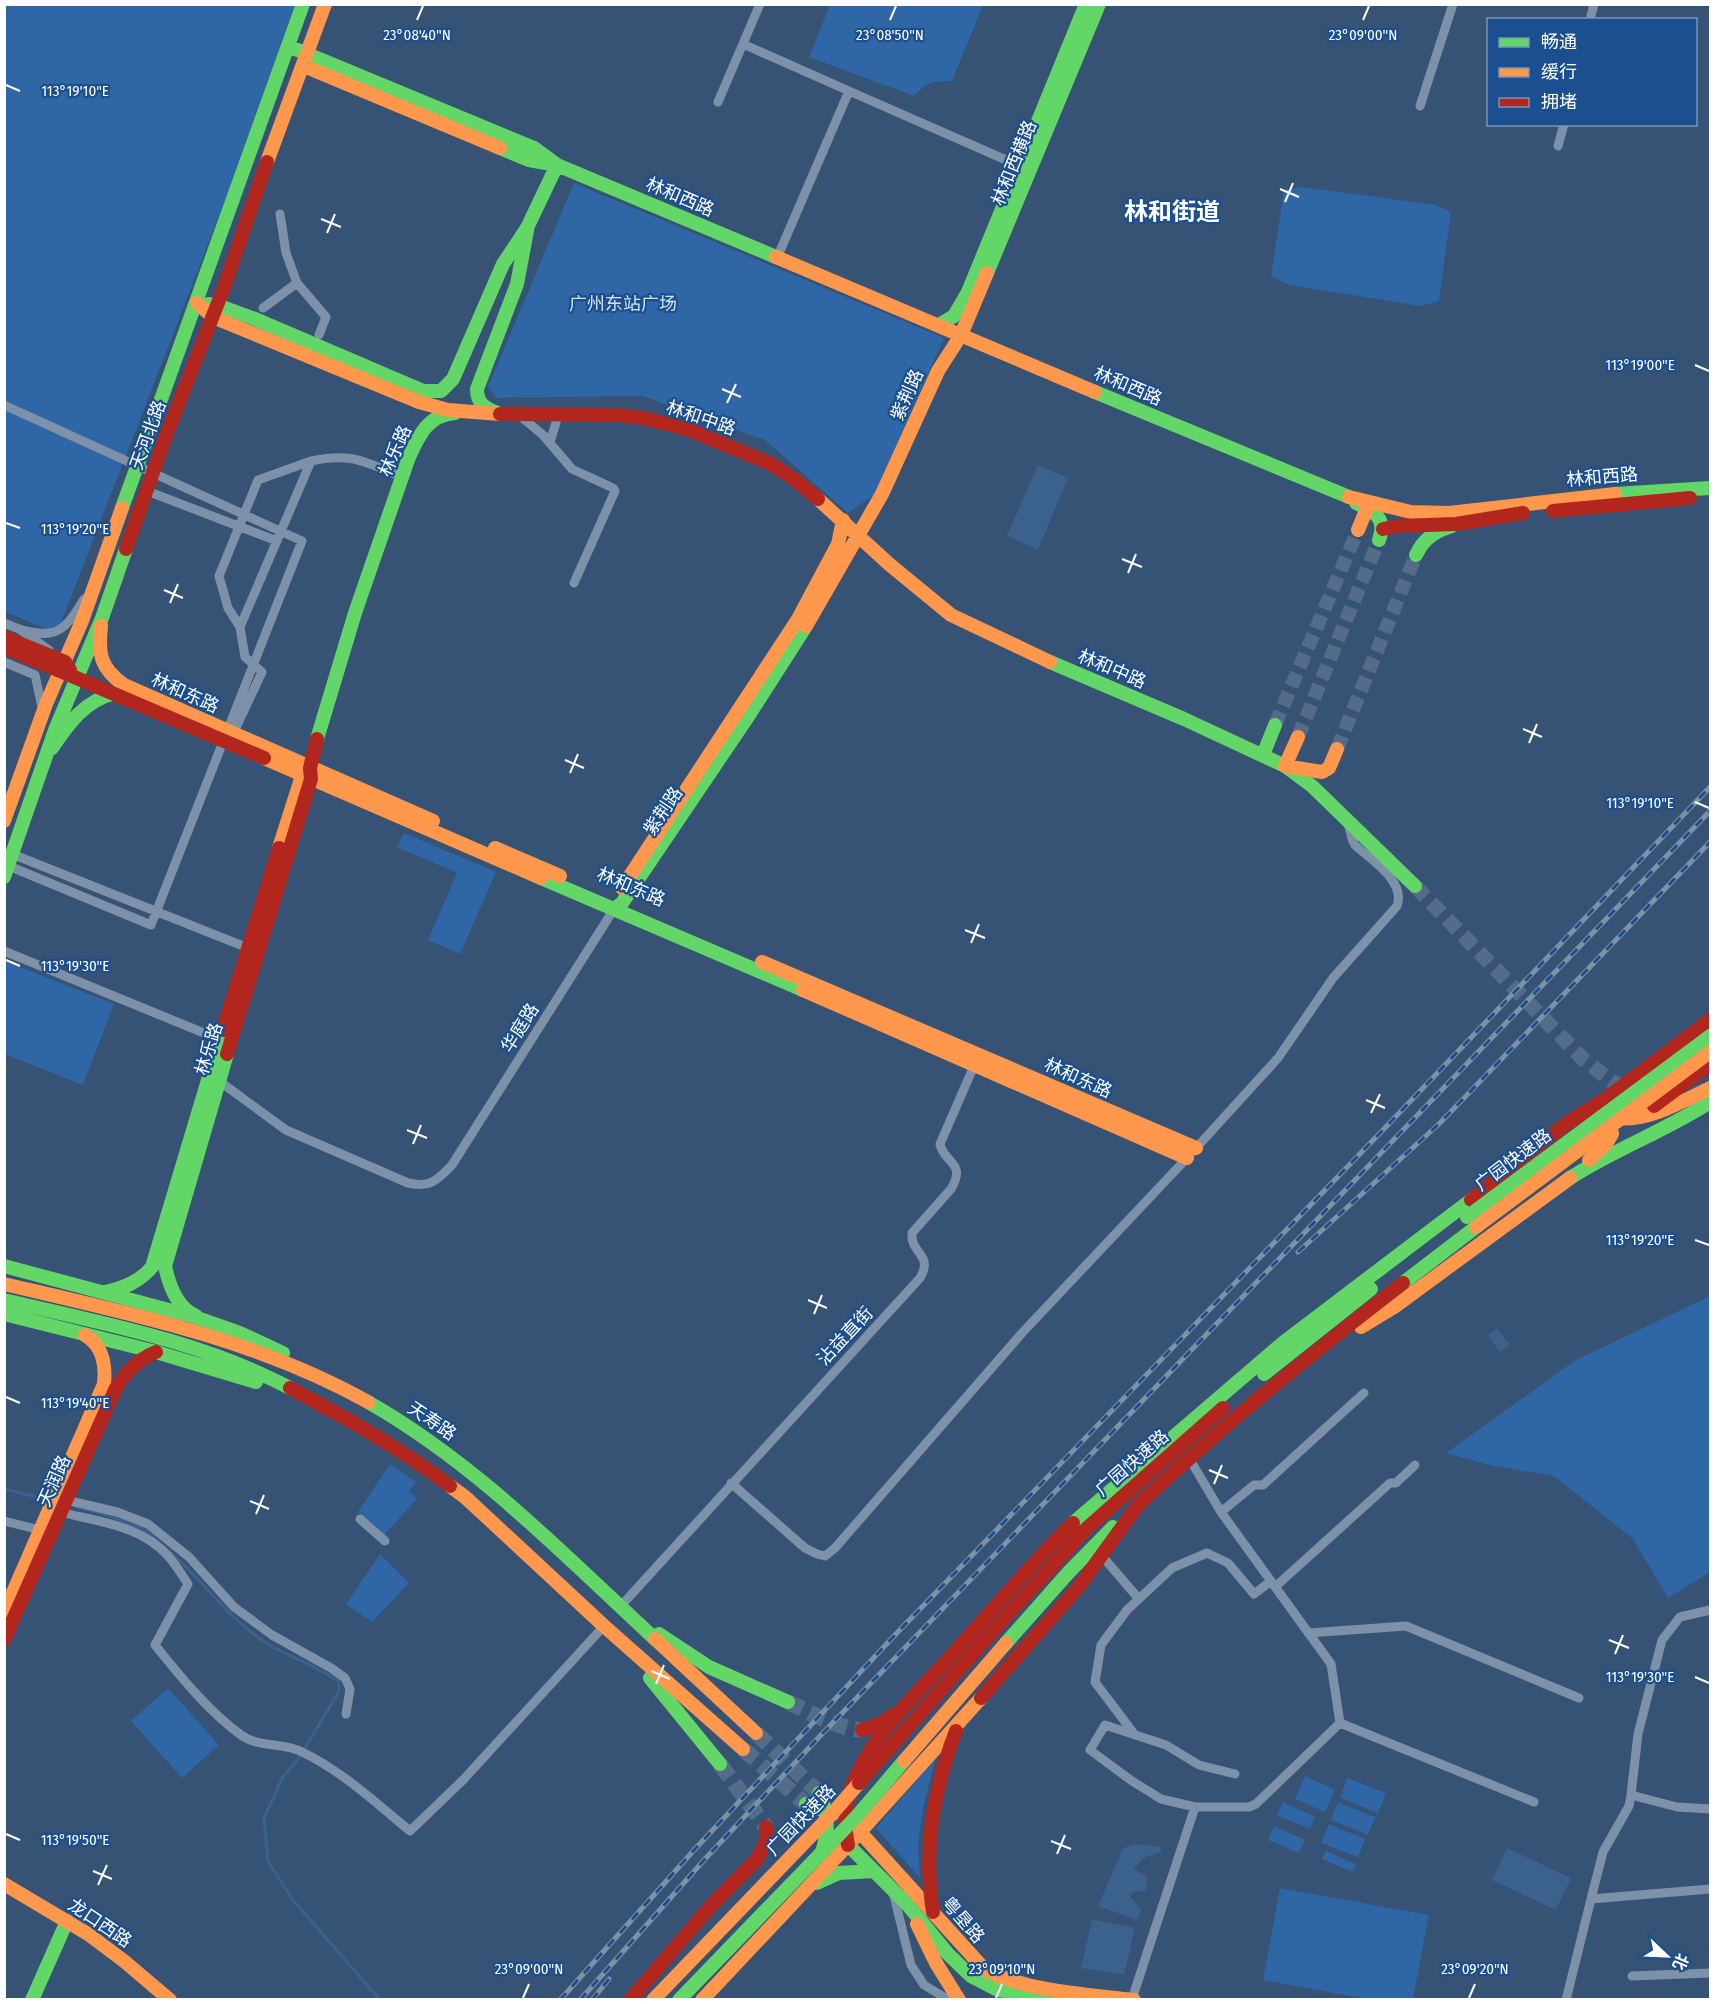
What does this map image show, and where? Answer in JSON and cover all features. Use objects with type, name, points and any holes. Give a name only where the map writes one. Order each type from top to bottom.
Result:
[{"type":"main road","name":"天河北路","points":[[4,821],[9,796],[29,754],[96,579],[303,4]]},
{"type":"main road","name":"天河北路","points":[[4,877],[8,859],[45,759],[102,618],[179,401],[215,311],[265,166],[325,4]]},
{"type":"main road","name":"林和西横路","points":[[961,335],[1086,4]]},
{"type":"main road","name":"林和西横路","points":[[939,325],[951,320],[962,306],[1099,4]]},
{"type":"main road","name":"林和西路","points":[[288,46],[306,60],[534,148],[557,165],[1341,495],[1397,509],[1421,513],[1449,513],[1606,495],[1710,488]]},
{"type":"main road","points":[[502,414],[482,406],[477,396],[477,389],[517,284],[527,228],[557,165]]},
{"type":"main road","name":"林和中路","points":[[215,311],[423,391],[440,392],[453,379],[503,264],[527,228]]},
{"type":"main road","name":"林和中路","points":[[197,303],[412,400],[448,410],[519,415],[634,417],[690,430],[771,464],[794,479],[843,520],[856,535],[951,615],[1058,665],[1184,718],[1285,766],[1312,786],[1415,886]]},
{"type":"main road","name":"紫荆路","points":[[617,904],[806,625],[856,535],[882,494],[938,371],[961,335]]},
{"type":"main road","name":"林乐路","points":[[103,1292],[131,1286],[144,1278],[152,1267],[214,1078],[308,774],[338,663],[402,477],[427,423],[437,416],[448,413],[502,414]]},
{"type":"main road","points":[[1341,495],[1367,508],[1358,530]]},
{"type":"main road","name":"林和西路","points":[[1367,508],[1379,517],[1381,535],[1398,526],[1456,524],[1509,515],[1710,495]]},
{"type":"main road","points":[[1397,509],[1419,526],[1422,532],[1417,551],[1437,531],[1456,524]]},
{"type":"main road","name":"紫荆路","points":[[617,904],[798,619],[838,544],[843,520]]},
{"type":"main road","name":"林和东路","points":[[102,618],[100,659],[109,675],[132,689],[233,734],[308,774]]},
{"type":"main road","points":[[4,637],[63,667]]},
{"type":"main road","points":[[4,647],[63,667]]},
{"type":"main road","name":"林和东路","points":[[63,667],[77,679],[116,693],[617,904],[1191,1153]]},
{"type":"main road","points":[[29,754],[45,759],[69,723],[83,708],[100,697],[116,693]]},
{"type":"main road","points":[[1263,755],[1275,725]]},
{"type":"main road","points":[[1298,736],[1285,766],[1322,772],[1329,768],[1337,749]]},
{"type":"main road","name":"林乐路","points":[[212,1322],[189,1314],[170,1288],[165,1266],[214,1078],[221,1040],[248,948],[308,774]]},
{"type":"main road","points":[[848,1845],[843,1816],[859,1769],[887,1726],[1049,1546],[1262,1360],[1566,1124],[1604,1100],[1710,1020]]},
{"type":"main road","name":"广园快速路","points":[[679,2000],[862,1810],[1068,1573],[1138,1504],[1238,1414],[1472,1222],[1710,1036]]},
{"type":"main road","name":"广园快速路","points":[[653,2000],[838,1808],[992,1632],[1086,1529],[1164,1459],[1291,1352],[1710,1052]]},
{"type":"main road","points":[[1639,1117],[1710,1064]]},
{"type":"main road","points":[[1604,1100],[1616,1120],[1627,1120],[1675,1104],[1710,1088]]},
{"type":"main road","points":[[1330,1340],[1365,1325],[1395,1306],[1569,1179],[1626,1146],[1682,1120],[1710,1102]]},
{"type":"main road","points":[[1566,1124],[1599,1121],[1607,1123],[1612,1129],[1612,1134],[1606,1144],[1569,1179]]},
{"type":"main road","points":[[4,1266],[212,1322],[281,1352],[321,1378]]},
{"type":"main road","name":"天寿路","points":[[4,1284],[197,1332],[321,1378],[389,1414],[439,1447],[485,1482],[756,1734]]},
{"type":"main road","points":[[4,1300],[159,1337],[238,1364],[340,1414],[416,1460],[465,1497],[604,1626],[744,1749]]},
{"type":"main road","points":[[4,1314],[156,1352],[305,1397]]},
{"type":"main road","name":"天润路","points":[[4,1640],[104,1384],[105,1360],[99,1348],[91,1338],[77,1331]]},
{"type":"main road","name":"天润路","points":[[4,1613],[40,1530],[58,1504],[124,1373],[146,1356],[156,1352]]},
{"type":"main road","points":[[1164,1459],[1262,1360]]},
{"type":"main road","points":[[702,2000],[860,1832],[1080,1585],[1138,1504]]},
{"type":"main road","points":[[510,1539],[527,1521]]},
{"type":"main road","points":[[619,1608],[709,1667],[788,1702]]},
{"type":"main road","points":[[604,1626],[663,1693],[720,1764]]},
{"type":"main road","points":[[862,1730],[880,1724],[902,1710]]},
{"type":"main road","points":[[902,1710],[901,1729],[905,1738],[914,1746],[936,1747]]},
{"type":"main road","points":[[933,1912],[927,1876],[927,1851],[942,1772],[960,1721]]},
{"type":"main road","points":[[801,1893],[818,1861],[829,1827],[827,1812],[819,1793],[860,1832]]},
{"type":"main road","points":[[848,1845],[806,1804],[843,1816],[867,1810],[891,1797]]},
{"type":"main road","points":[[630,2000],[757,1859],[766,1842],[766,1827]]},
{"type":"main road","name":"粤垦路","points":[[860,1832],[978,1964],[994,1990]]},
{"type":"main road","name":"粤垦路","points":[[848,1845],[907,1904],[973,1978],[994,1990],[1052,1999]]},
{"type":"main road","points":[[801,1893],[835,1874],[854,1870],[874,1871]]},
{"type":"main road","name":"龙口西路","points":[[4,1884],[67,1921],[124,1960],[170,2000]]},
{"type":"main road","points":[[721,1897],[749,1890],[765,1897],[770,1914],[761,1936]]},
{"type":"main road","points":[[907,1904],[936,1964],[959,2000]]},
{"type":"main road","points":[[32,2000],[67,1921]]},
{"type":"main road","points":[[673,1950],[691,1947],[710,1953],[717,1969],[712,1989]]},
{"type":"main road","name":"粤垦路","points":[[994,1990],[1012,1981],[1133,1999]]},
{"type":"street","points":[[718,102],[760,4]]},
{"type":"street","points":[[1420,106],[1454,4]]},
{"type":"street","points":[[743,44],[1025,168]]},
{"type":"street","points":[[777,258],[849,91]]},
{"type":"street","points":[[1558,146],[1563,126]]},
{"type":"street","points":[[280,214],[286,253],[297,284],[327,317],[319,335]]},
{"type":"street","points":[[263,308],[297,284]]},
{"type":"street","points":[[4,405],[302,541],[151,925],[8,859]]},
{"type":"street","points":[[519,415],[550,442],[572,469],[614,488],[615,491],[574,583]]},
{"type":"street","points":[[550,442],[558,416]]},
{"type":"street","points":[[233,734],[262,672],[245,657],[240,627],[228,608],[219,576],[258,480],[332,456],[353,458],[402,477]]},
{"type":"street","points":[[240,627],[311,461]]},
{"type":"street","points":[[147,491],[277,541]]},
{"type":"street","points":[[4,623],[45,635],[60,629],[73,616],[96,579]]},
{"type":"street","points":[[19,629],[63,667]]},
{"type":"street","points":[[23,655],[35,675],[43,705],[40,724]]},
{"type":"street","points":[[4,662],[35,675]]},
{"type":"street","points":[[731,1483],[805,1548],[825,1556],[830,1552],[1022,1333],[1278,1058],[1333,978],[1397,906],[1399,892],[1391,879],[1355,845],[1348,823]]},
{"type":"street","points":[[8,859],[248,948]]},
{"type":"street","name":"华庭路","points":[[214,1078],[286,1130],[408,1183],[421,1186],[434,1182],[452,1165],[617,904]]},
{"type":"street","points":[[4,951],[221,1040]]},
{"type":"street","name":"沾益直街","points":[[619,1608],[910,1289],[925,1269],[925,1261],[912,1240],[912,1233],[956,1181],[957,1172],[954,1163],[940,1149],[940,1144],[977,1060]]},
{"type":"street","points":[[1221,1512],[1254,1485],[1263,1485],[1364,1393]]},
{"type":"street","points":[[1189,1458],[1221,1512],[1331,1664],[1340,1723]]},
{"type":"street","points":[[1135,1735],[1095,1682],[1101,1645],[1126,1610],[1172,1568],[1207,1553],[1228,1563],[1254,1594],[1273,1584],[1390,1483],[1396,1483],[1415,1465]]},
{"type":"street","points":[[58,1504],[141,1534],[169,1556],[188,1584],[155,1645],[196,1692],[242,1736],[265,1745],[302,1752],[350,1781],[410,1831],[463,1780],[604,1626]]},
{"type":"street","points":[[58,1504],[117,1512],[148,1524],[189,1557],[234,1607],[272,1635],[345,1678],[350,1689],[346,1714]]},
{"type":"street","points":[[360,1519],[385,1541]]},
{"type":"street","points":[[4,1521],[40,1530]]},
{"type":"street","points":[[1102,1556],[1139,1599]]},
{"type":"street","points":[[1566,2000],[1603,1852],[1629,1806],[1638,1734],[1662,1640],[1680,1617],[1710,1610]]},
{"type":"street","points":[[1308,1633],[1406,1626],[1579,1698]]},
{"type":"street","points":[[1340,1723],[1534,1802]]},
{"type":"street","points":[[1235,1774],[1199,1765],[1166,1745],[1105,1725],[1090,1750],[1161,1799],[1195,1807],[1249,1807],[1256,1804],[1340,1723]]},
{"type":"street","points":[[1631,1795],[1677,1807],[1710,1809]]},
{"type":"street","points":[[1133,1999],[1195,1807]]},
{"type":"street","points":[[1591,1899],[1710,1889]]},
{"type":"street","points":[[892,1890],[911,1965],[924,1985],[950,2000]]},
{"type":"street","points":[[1632,1976],[1710,1973]]},
{"type":"green space","points":[[830,4],[983,5],[952,81],[931,83],[914,96],[809,57]]},
{"type":"green space","points":[[4,5],[301,5],[57,633],[5,612]]},
{"type":"green space","name":"广州东站广场","points":[[574,183],[944,338],[874,495],[848,513],[765,440],[643,396],[496,398],[488,387]]},
{"type":"green space","points":[[1302,187],[1436,205],[1451,212],[1439,301],[1421,306],[1289,285],[1271,276],[1284,190]]},
{"type":"green space","points":[[404,833],[496,872],[460,954],[428,940],[457,873],[397,847]]},
{"type":"green space","points":[[5,961],[114,1004],[83,1085],[5,1054]]},
{"type":"green space","points":[[1710,1296],[1710,1572],[1668,1598],[1633,1539],[1554,1476],[1493,1466],[1446,1453],[1576,1360]]},
{"type":"green space","points":[[390,1464],[416,1482],[409,1491],[417,1499],[384,1535],[358,1512]]},
{"type":"green space","points":[[380,1554],[409,1583],[372,1622],[346,1604]]},
{"type":"green space","points":[[168,1688],[219,1745],[182,1778],[131,1721]]},
{"type":"green space","points":[[935,1759],[923,1809],[918,1844],[920,1878],[876,1828]]},
{"type":"green space","points":[[1305,1776],[1335,1790],[1325,1812],[1295,1799]]},
{"type":"green space","points":[[1347,1778],[1386,1793],[1378,1813],[1340,1798]]},
{"type":"green space","points":[[1283,1802],[1315,1817],[1310,1829],[1277,1815]]},
{"type":"green space","points":[[1338,1802],[1375,1817],[1368,1835],[1331,1820]]},
{"type":"green space","points":[[1329,1824],[1365,1839],[1358,1857],[1321,1843]]},
{"type":"green space","points":[[1274,1826],[1305,1840],[1299,1853],[1268,1840]]},
{"type":"green space","points":[[1326,1851],[1356,1864],[1352,1872],[1322,1859]]},
{"type":"green space","points":[[1280,1888],[1429,1915],[1413,1999],[1367,1999],[1263,1980]]},
{"type":"shaded area","points":[[1038,465],[1068,478],[1038,550],[1007,536]]},
{"type":"shaded area","points":[[1497,1328],[1510,1344],[1500,1352],[1488,1336]]},
{"type":"shaded area","points":[[1136,1844],[1160,1847],[1162,1852],[1143,1858],[1134,1869],[1148,1878],[1145,1892],[1136,1891],[1129,1895],[1141,1909],[1137,1920],[1098,1906],[1123,1848]]},
{"type":"shaded area","points":[[1507,1848],[1571,1878],[1556,1910],[1492,1880]]},
{"type":"shaded area","points":[[1092,1919],[1135,1928],[1124,1975],[1081,1968]]},
{"type":"waterway","points":[[4,1489],[49,1500]]},
{"type":"waterway","points":[[76,1507],[107,1515],[144,1529],[160,1543]]},
{"type":"waterway","points":[[165,1547],[254,1635],[339,1682],[339,1691],[299,1758],[283,1777],[264,1818],[268,1861],[292,1899],[380,2000]]},
{"type":"tunnel","points":[[1275,725],[1358,530]]},
{"type":"tunnel","points":[[1298,737],[1379,540]]},
{"type":"tunnel","points":[[1337,749],[1416,555]]},
{"type":"tunnel","points":[[1415,886],[1584,1060],[1613,1082],[1632,1090]]},
{"type":"tunnel","points":[[788,1702],[833,1723],[862,1730]]},
{"type":"tunnel","points":[[756,1733],[819,1793]]},
{"type":"tunnel","points":[[743,1749],[806,1804]]},
{"type":"tunnel","points":[[720,1764],[766,1827]]},
{"type":"railway","points":[[560,2000],[695,1849],[894,1636],[1382,1131],[1710,787]]},
{"type":"railway","points":[[580,2000],[705,1859],[821,1735],[1710,811]]},
{"type":"railway","points":[[1298,1252],[1440,1123],[1710,842]]},
{"type":"railway","points":[[592,2000],[609,1979]]},
{"type":"traffic: fast","points":[[122,508],[303,4]]},
{"type":"traffic: fast","points":[[939,325],[954,316],[968,292],[1086,4]]},
{"type":"traffic: fast","points":[[987,273],[1099,4]]},
{"type":"traffic: fast","points":[[288,46],[534,148],[557,165],[776,257]]},
{"type":"traffic: fast","points":[[208,304],[255,319],[423,391],[441,391],[453,379],[503,264],[527,228],[557,165],[529,160],[500,148]]},
{"type":"traffic: fast","points":[[498,413],[483,405],[478,398],[477,389],[517,284],[527,231]]},
{"type":"traffic: fast","points":[[1095,392],[1349,497]]},
{"type":"traffic: fast","points":[[317,739],[355,613],[409,457],[421,434],[431,422],[455,413]]},
{"type":"traffic: fast","points":[[1615,494],[1710,488]]},
{"type":"traffic: fast","points":[[1356,503],[1369,509],[1378,517],[1381,526],[1379,540]]},
{"type":"traffic: fast","points":[[1416,555],[1430,536],[1452,526]]},
{"type":"traffic: fast","points":[[4,877],[55,730],[102,618],[126,549]]},
{"type":"traffic: fast","points":[[614,909],[622,903],[806,626]]},
{"type":"traffic: fast","points":[[1050,662],[1184,719],[1285,766],[1312,786],[1415,886]]},
{"type":"traffic: fast","points":[[52,748],[72,721],[87,707],[105,696],[116,693]]},
{"type":"traffic: fast","points":[[1263,755],[1275,725]]},
{"type":"traffic: fast","points":[[541,878],[803,990]]},
{"type":"traffic: fast","points":[[105,1292],[131,1284],[152,1267],[223,1030]]},
{"type":"traffic: fast","points":[[1467,1217],[1710,1036]]},
{"type":"traffic: fast","points":[[196,1316],[179,1302],[165,1266],[227,1054]]},
{"type":"traffic: fast","points":[[1570,1178],[1710,1102]]},
{"type":"traffic: fast","points":[[1073,1523],[1284,1342],[1471,1200]]},
{"type":"traffic: fast","points":[[1403,1283],[1476,1227]]},
{"type":"traffic: fast","points":[[4,1266],[195,1317],[240,1333],[283,1353]]},
{"type":"traffic: fast","points":[[1264,1374],[1371,1289]]},
{"type":"traffic: fast","points":[[4,1300],[150,1335],[186,1346],[256,1372],[290,1388]]},
{"type":"traffic: fast","points":[[4,1314],[156,1352],[256,1382]]},
{"type":"traffic: fast","points":[[368,1402],[446,1453],[483,1482],[553,1543],[655,1639]]},
{"type":"traffic: fast","points":[[1006,1643],[1068,1573],[1113,1527]]},
{"type":"traffic: fast","points":[[659,1634],[709,1667],[788,1702]]},
{"type":"traffic: fast","points":[[650,1678],[720,1764]]},
{"type":"traffic: fast","points":[[679,2000],[857,1816],[904,1761]]},
{"type":"traffic: fast","points":[[819,1793],[825,1809],[827,1824],[821,1855]]},
{"type":"traffic: fast","points":[[806,1804],[833,1814]]},
{"type":"traffic: fast","points":[[848,1845],[907,1904],[948,1954],[971,1976],[998,1990],[1057,2000]]},
{"type":"traffic: fast","points":[[817,1883],[839,1873],[874,1871]]},
{"type":"traffic: fast","points":[[32,2000],[67,1921]]},
{"type":"traffic: slow","points":[[267,162],[325,4]]},
{"type":"traffic: slow","points":[[304,66],[500,148]]},
{"type":"traffic: slow","points":[[776,257],[1095,392]]},
{"type":"traffic: slow","points":[[806,626],[882,494],[938,371],[961,335],[987,273]]},
{"type":"traffic: slow","points":[[197,303],[213,317],[419,402],[448,410],[500,414]]},
{"type":"traffic: slow","points":[[1349,497],[1411,512],[1449,513],[1615,494]]},
{"type":"traffic: slow","points":[[818,499],[889,564],[951,615],[1050,662]]},
{"type":"traffic: slow","points":[[4,821],[46,704],[82,621],[122,508]]},
{"type":"traffic: slow","points":[[1358,530],[1367,508]]},
{"type":"traffic: slow","points":[[622,888],[798,619],[838,544],[843,520]]},
{"type":"traffic: slow","points":[[101,626],[102,660],[110,673],[124,685],[433,821]]},
{"type":"traffic: slow","points":[[1298,737],[1285,766],[1322,772],[1329,768],[1337,749]]},
{"type":"traffic: slow","points":[[264,758],[541,878]]},
{"type":"traffic: slow","points":[[279,848],[302,776],[306,771]]},
{"type":"traffic: slow","points":[[495,848],[560,876]]},
{"type":"traffic: slow","points":[[762,962],[1196,1148]]},
{"type":"traffic: slow","points":[[803,990],[1187,1158]]},
{"type":"traffic: slow","points":[[1476,1227],[1710,1052]]},
{"type":"traffic: slow","points":[[1615,1118],[1652,1114],[1710,1088]]},
{"type":"traffic: slow","points":[[1589,1160],[1606,1144],[1612,1134],[1610,1125],[1600,1121]]},
{"type":"traffic: slow","points":[[1361,1327],[1394,1307],[1570,1178]]},
{"type":"traffic: slow","points":[[4,1284],[191,1330],[281,1361],[368,1402]]},
{"type":"traffic: slow","points":[[4,1613],[104,1384],[102,1356],[96,1344],[85,1335]]},
{"type":"traffic: slow","points":[[450,1486],[465,1497],[604,1626],[743,1749]]},
{"type":"traffic: slow","points":[[655,1639],[756,1733]]},
{"type":"traffic: slow","points":[[904,1761],[1006,1643]]},
{"type":"traffic: slow","points":[[702,2000],[860,1832],[981,1698]]},
{"type":"traffic: slow","points":[[653,2000],[859,1783]]},
{"type":"traffic: slow","points":[[860,1832],[985,1970],[1039,1988],[1134,2000]]},
{"type":"traffic: slow","points":[[4,1884],[88,1934],[170,2000]]},
{"type":"traffic: slow","points":[[917,1924],[936,1963],[959,2000]]},
{"type":"traffic: jam","points":[[126,549],[164,441],[223,290],[267,162]]},
{"type":"traffic: jam","points":[[500,414],[617,415],[643,418],[690,430],[771,464],[818,499]]},
{"type":"traffic: jam","points":[[1553,511],[1690,498]]},
{"type":"traffic: jam","points":[[1383,529],[1398,526],[1456,524],[1523,513]]},
{"type":"traffic: jam","points":[[4,637],[65,662],[70,670]]},
{"type":"traffic: jam","points":[[4,647],[264,758]]},
{"type":"traffic: jam","points":[[227,1054],[311,779],[310,768],[317,739]]},
{"type":"traffic: jam","points":[[223,1030],[279,848]]},
{"type":"traffic: jam","points":[[1471,1200],[1566,1124],[1604,1100],[1710,1020]]},
{"type":"traffic: jam","points":[[1654,1106],[1710,1064]]},
{"type":"traffic: jam","points":[[1181,1466],[1262,1395],[1403,1283]]},
{"type":"traffic: jam","points":[[4,1640],[115,1390],[132,1367],[156,1352]]},
{"type":"traffic: jam","points":[[290,1388],[372,1434],[450,1486]]},
{"type":"traffic: jam","points":[[992,1632],[1086,1529],[1223,1408]]},
{"type":"traffic: jam","points":[[981,1698],[1080,1585],[1138,1505],[1189,1458]]},
{"type":"traffic: jam","points":[[848,1845],[845,1820],[849,1795],[874,1744],[912,1698],[1073,1523]]},
{"type":"traffic: jam","points":[[859,1783],[992,1632]]},
{"type":"traffic: jam","points":[[862,1730],[880,1724],[893,1715]]},
{"type":"traffic: jam","points":[[933,1912],[929,1866],[932,1820],[941,1776],[956,1731]]},
{"type":"traffic: jam","points":[[630,2000],[710,1907],[757,1859],[766,1842],[766,1827]]},
{"type":"district","name":"林和街道","points":[[1172,212]]}]
